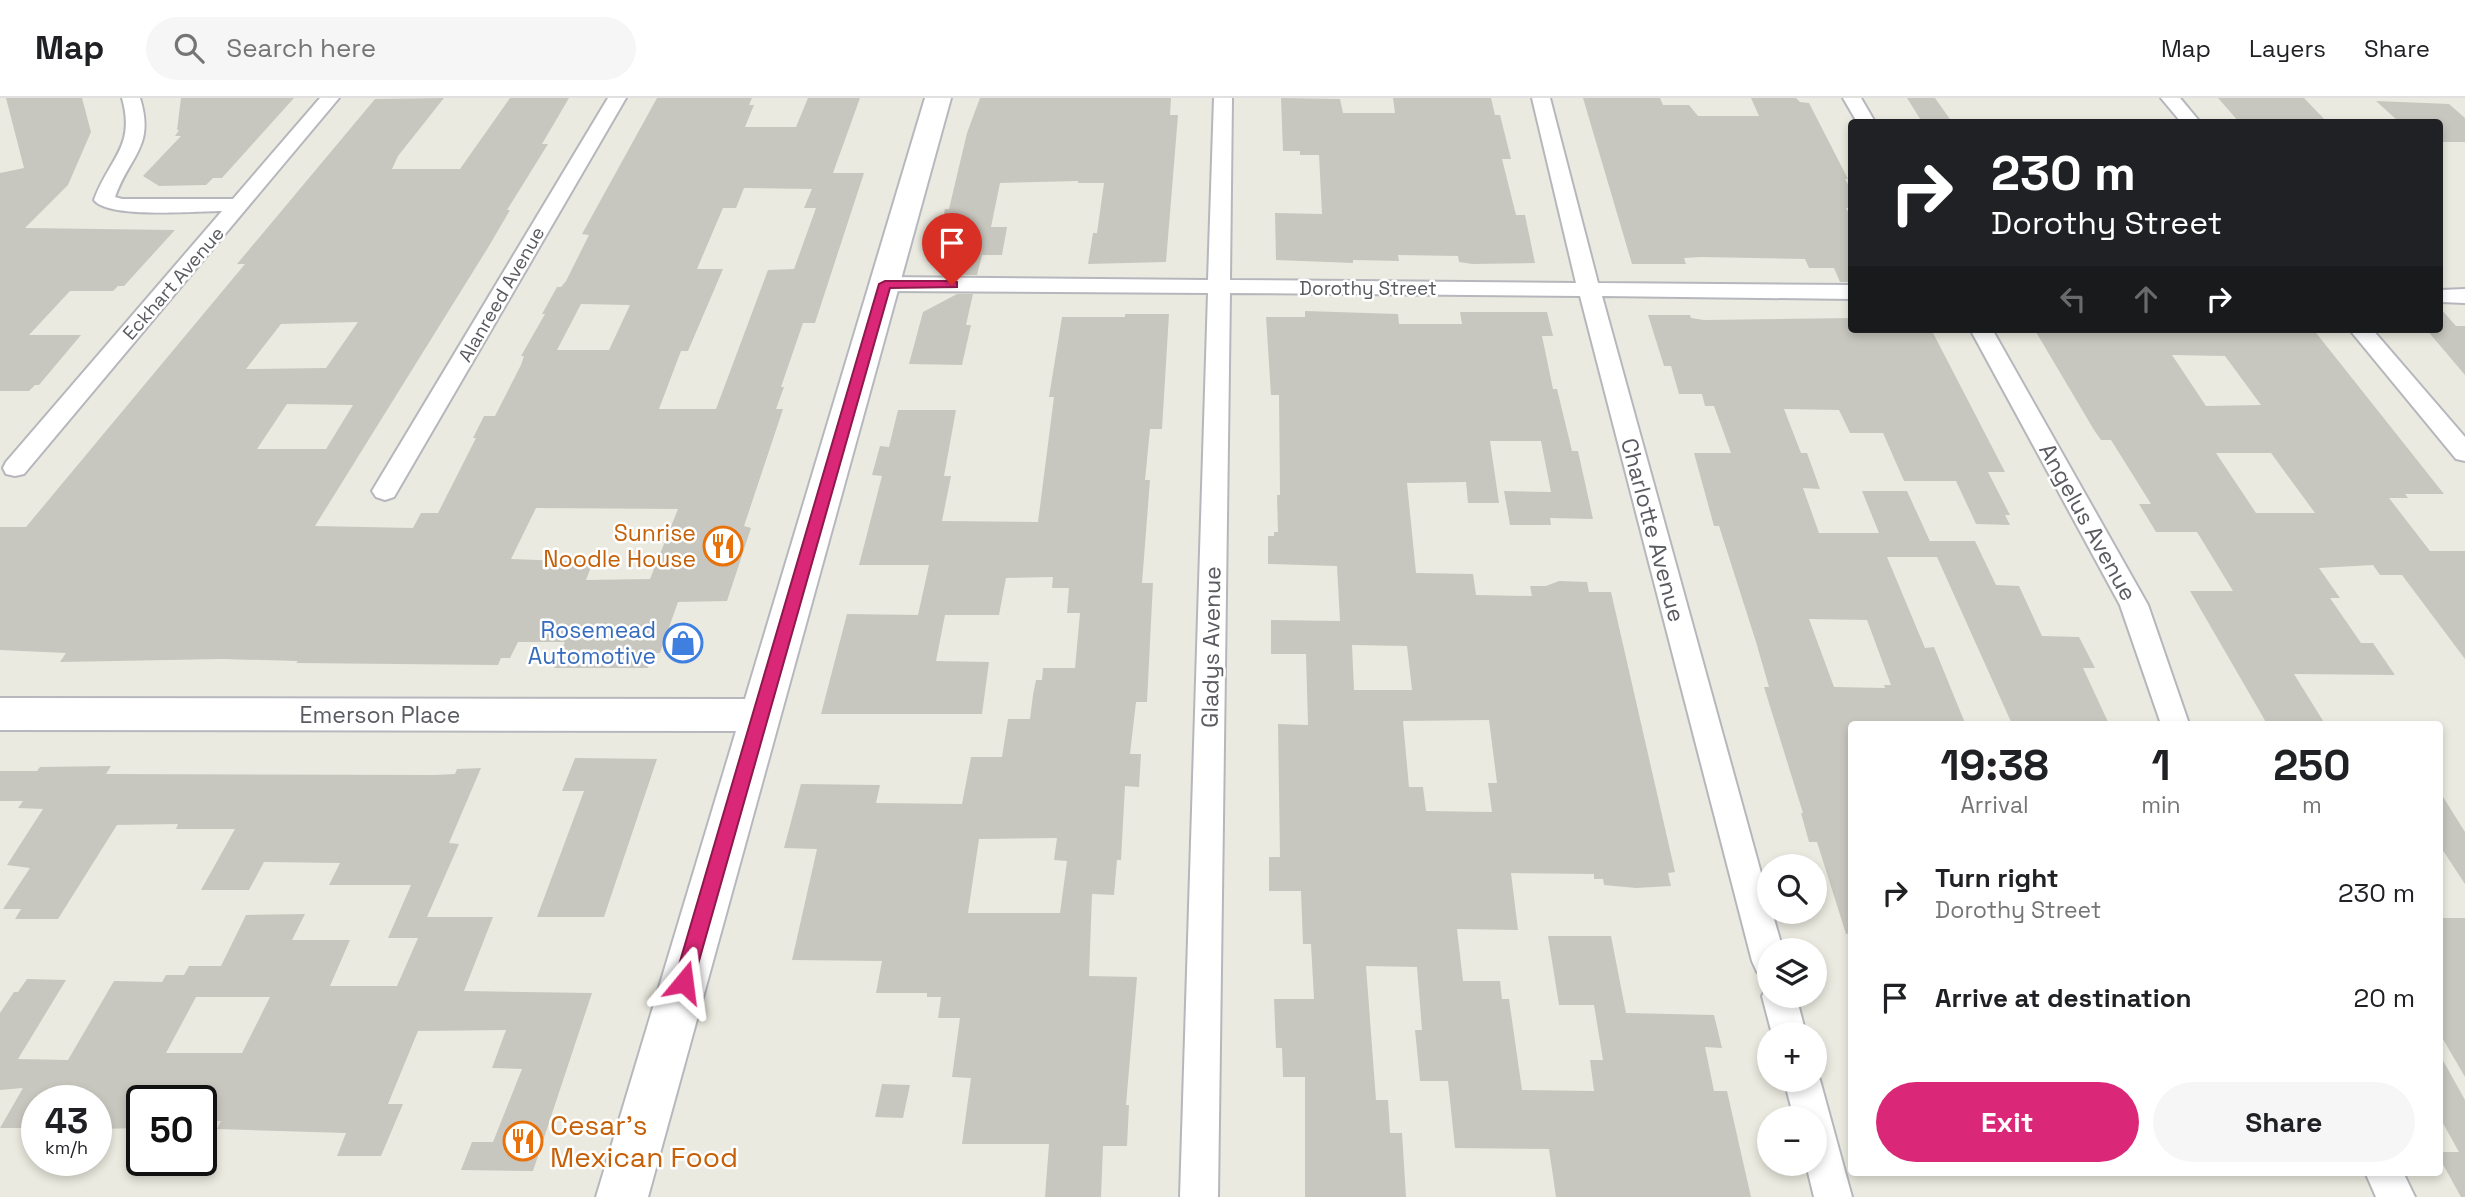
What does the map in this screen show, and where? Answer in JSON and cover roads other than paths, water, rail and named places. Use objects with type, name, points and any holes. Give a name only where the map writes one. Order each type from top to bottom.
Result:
[{"type":"main road","points":[[622,1197],[937,98]]},
{"type":"main road","name":"Emerson Place","points":[[0,714],[760,715]]},
{"type":"street","points":[[131,98],[139,122],[136,140],[107,186],[104,200],[121,205],[240,205]]},
{"type":"street","name":"Eckhart Avenue","points":[[15,468],[330,98]]},
{"type":"street","name":"Alanreed Avenue","points":[[386,491],[617,98]]},
{"type":"street","name":"Gladys Avenue","points":[[1199,1197],[1223,98]]},
{"type":"street","name":"Charlotte Avenue","points":[[1541,98],[1680,636],[1763,938]]},
{"type":"street","points":[[1852,98],[1864,119]]},
{"type":"street","points":[[2171,98],[2188,119]]},
{"type":"street","name":"Dorothy Street","points":[[885,284],[1848,292]]},
{"type":"street","points":[[2443,296],[2465,296]]},
{"type":"street","name":"Angelus Avenue","points":[[1983,333],[2134,605],[2174,721]]},
{"type":"street","points":[[2363,333],[2465,453]]},
{"type":"street","points":[[1827,1174],[1833,1197]]},
{"type":"street","points":[[2385,1176],[2396,1197]]},
{"type":"place","name":"Sunrise Noodle House","points":[[723,546]]},
{"type":"place","name":"Rosemead Automotive","points":[[683,643]]},
{"type":"place","name":"Cesar's Mexican Food","points":[[523,1141]]}]
